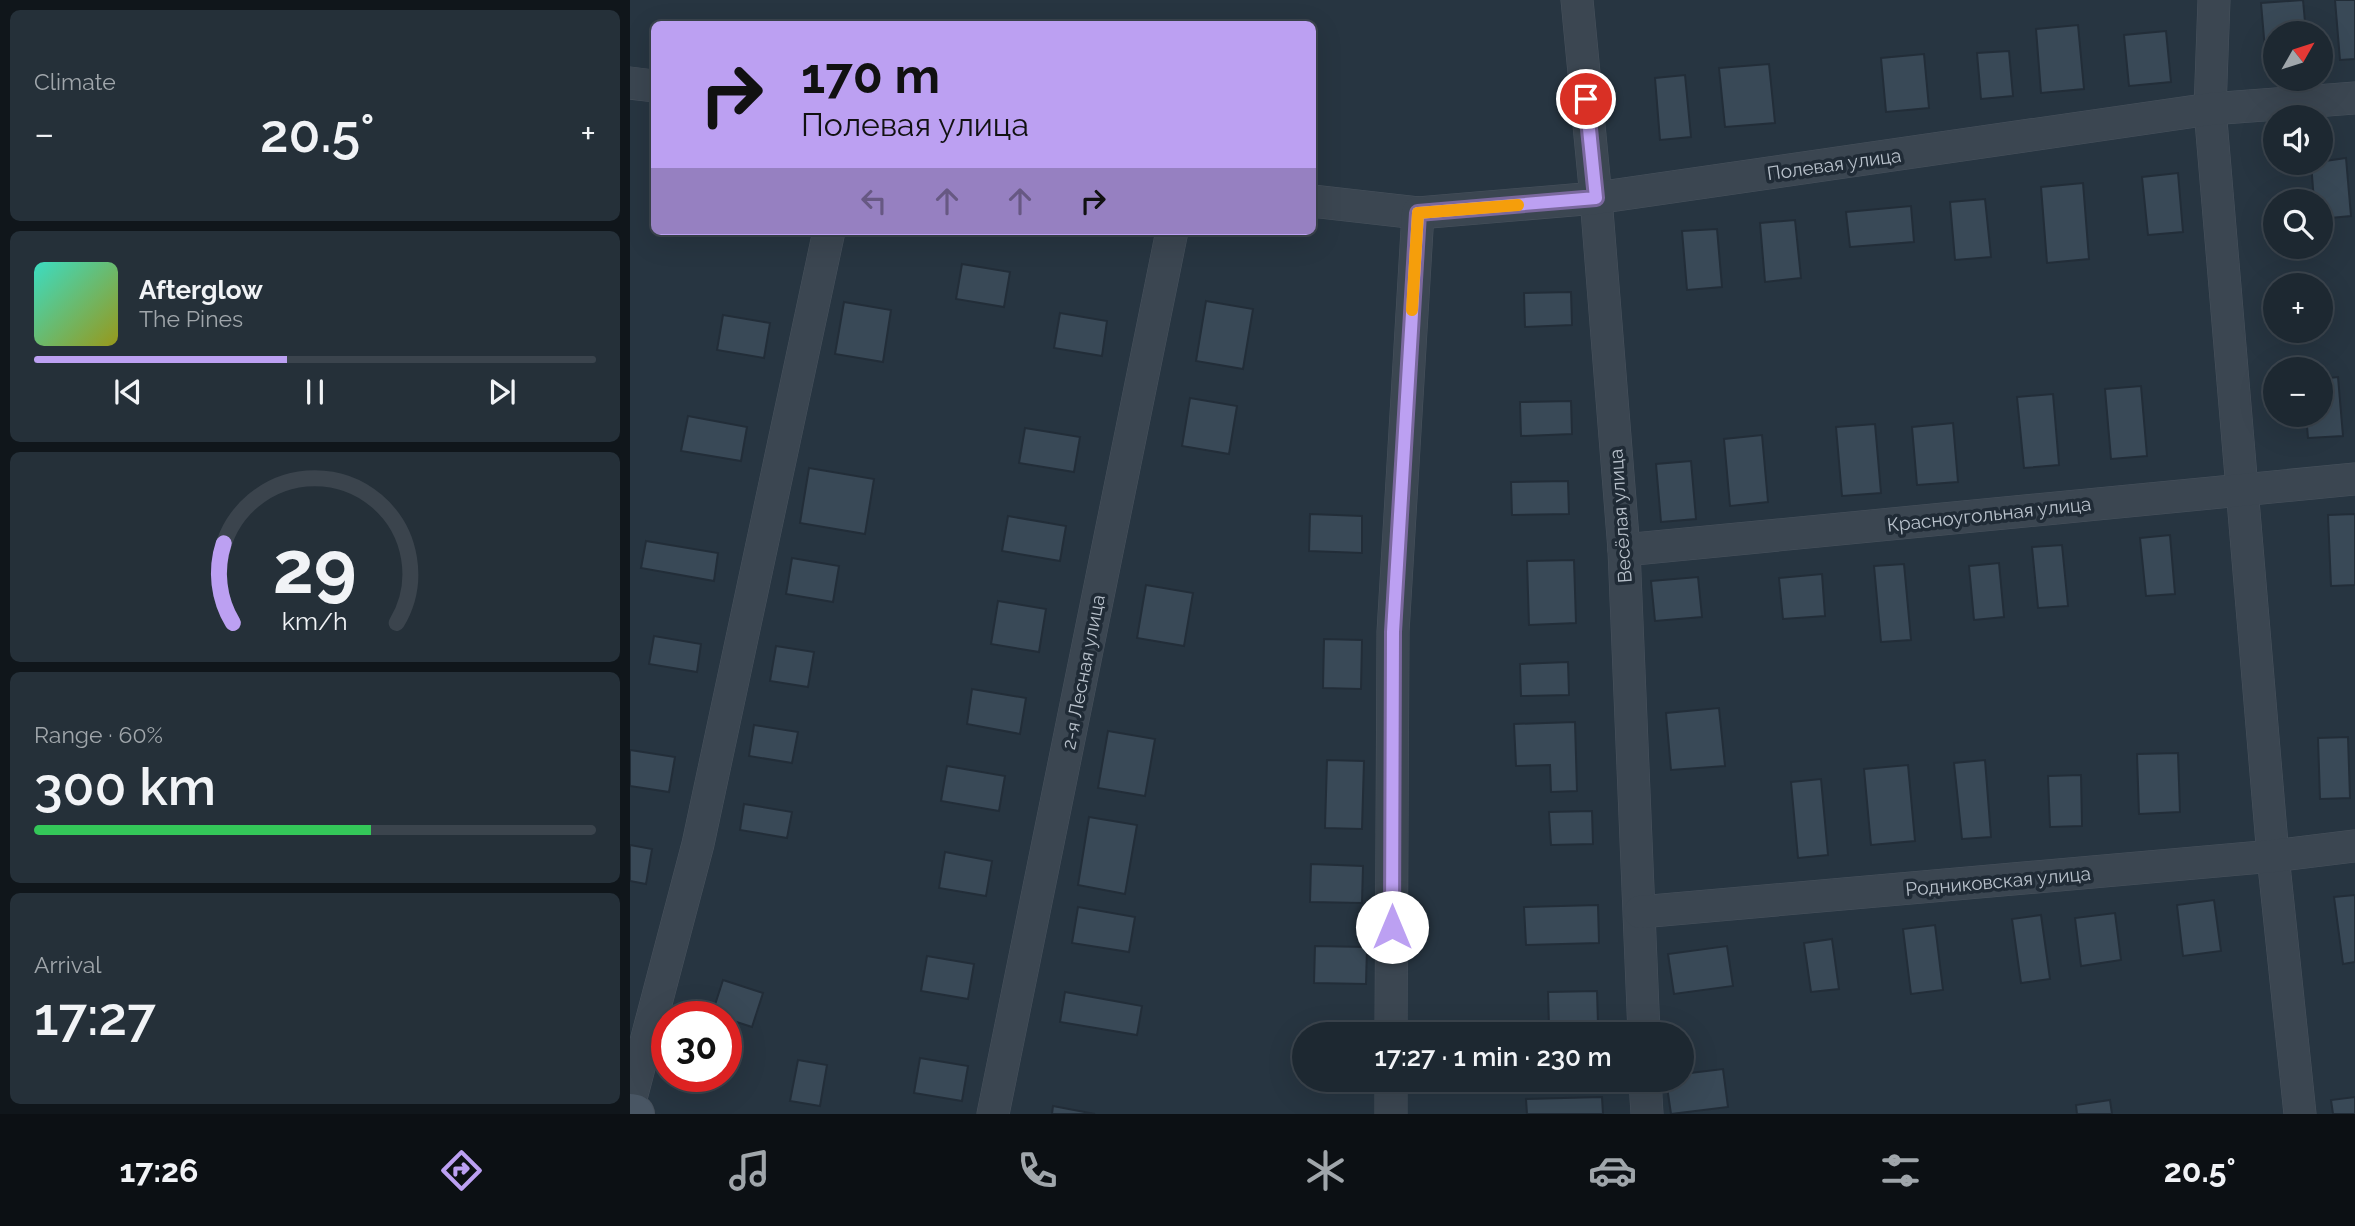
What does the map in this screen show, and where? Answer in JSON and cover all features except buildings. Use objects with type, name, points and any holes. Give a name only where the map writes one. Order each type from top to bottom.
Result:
[{"type":"street","name":"Весёлая улица","points":[[1577,0],[1624,550],[1644,1022]]},
{"type":"street","points":[[2214,0],[2210,109],[2273,856],[2300,1114]]},
{"type":"street","points":[[630,83],[651,86]]},
{"type":"street","name":"Полевая улица","points":[[1316,201],[1418,213],[1596,198],[2210,109],[2355,98]]},
{"type":"street","points":[[1391,1022],[1393,632],[1418,213]]},
{"type":"street","points":[[630,1102],[698,844],[828,235]]},
{"type":"street","name":"2-я Лесная улица","points":[[993,1114],[1171,235]]},
{"type":"street","name":"Красноугольная улица","points":[[1624,550],[2355,479]]},
{"type":"street","name":"Родниковская улица","points":[[1640,912],[2273,856],[2355,846]]},
{"type":"street","points":[[1391,1092],[1391,1114]]},
{"type":"street","points":[[1646,1092],[1647,1114]]},
{"type":"slow traffic","points":[[1412,310],[1418,213],[1518,205]]},
{"type":"route","points":[[1392,927],[1393,632],[1418,213],[1596,198],[1586,99]]}]
